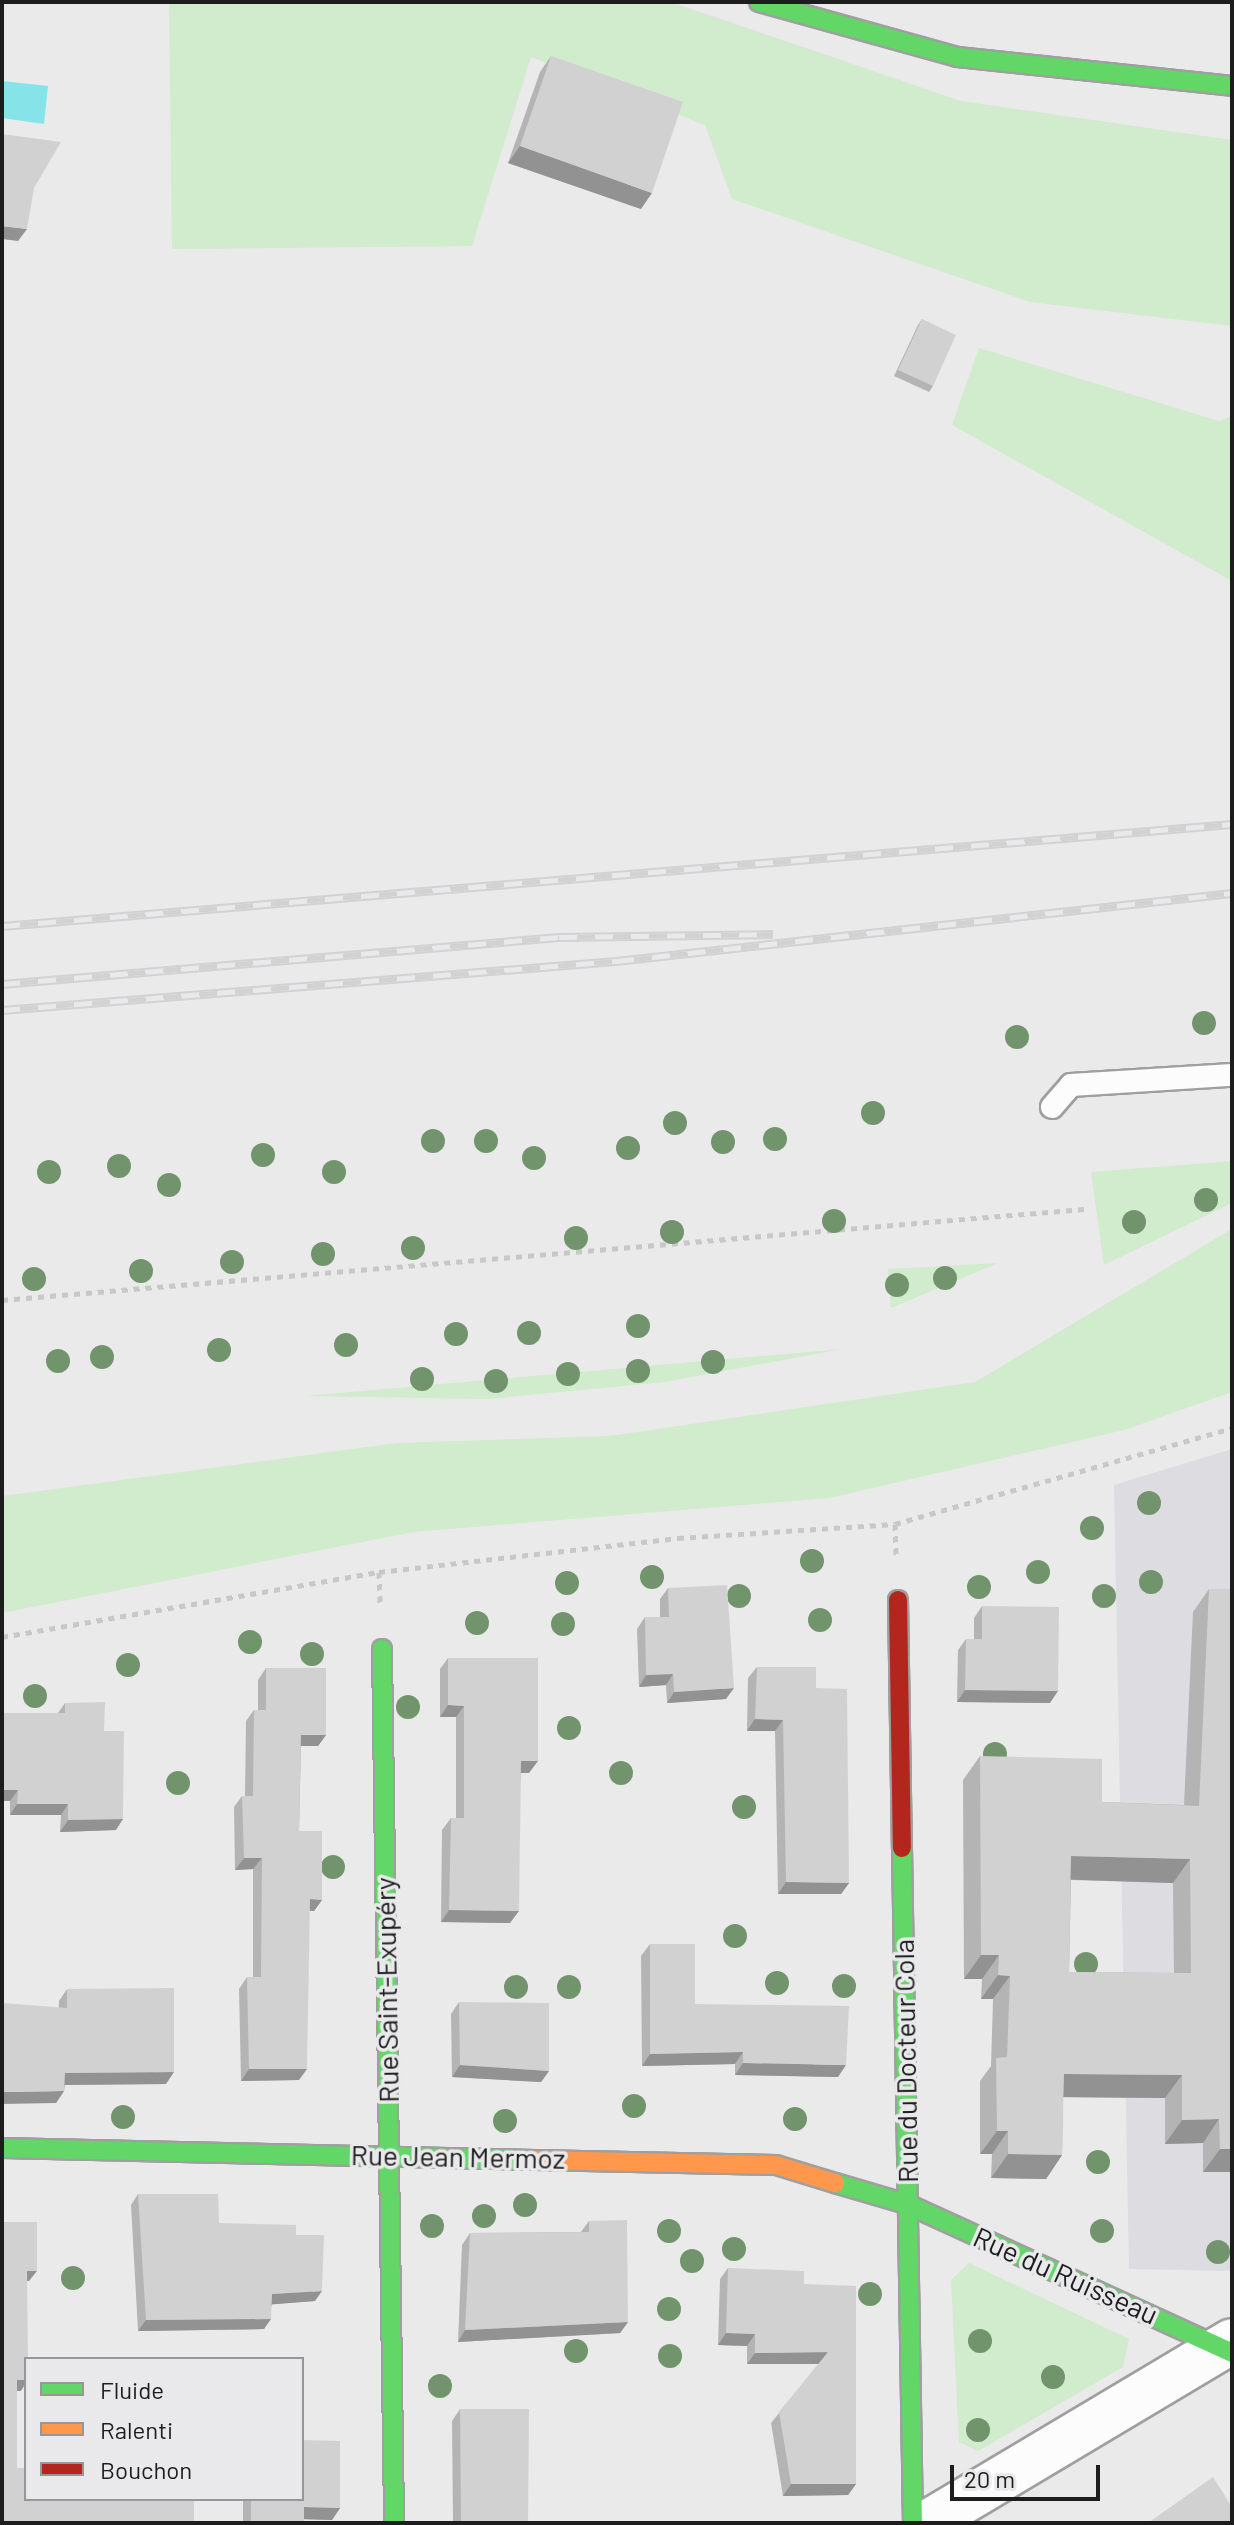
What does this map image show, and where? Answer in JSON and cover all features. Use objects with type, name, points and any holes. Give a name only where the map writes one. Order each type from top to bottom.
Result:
[{"type":"street","points":[[759,2],[957,57],[1232,86]]},
{"type":"street","name":"Rue du Docteur Cola","points":[[898,1600],[913,2523]]},
{"type":"street","name":"Rue Saint-Exupéry","points":[[382,1649],[394,2523]]},
{"type":"street","name":"Rue Jean Mermoz","points":[[2,2148],[388,2154],[776,2165],[907,2204]]},
{"type":"street","name":"Rue du Ruisseau","points":[[907,2204],[1229,2346]]},
{"type":"street","name":"Rue du Ruisseau","points":[[927,2523],[1229,2346]]},
{"type":"lane","points":[[1052,1107],[1071,1085],[1232,1075]]},
{"type":"path","points":[[2,1300],[1084,1209]]},
{"type":"path","points":[[2,1637],[379,1572],[678,1538],[895,1524],[1232,1428]]},
{"type":"shaded area","points":[[1232,1449],[1232,2271],[1129,2269],[1114,1485]]},
{"type":"green space","points":[[169,2],[671,2],[961,101],[1232,140],[1232,326],[1030,302],[732,199],[705,125],[531,57],[472,246],[172,249]]},
{"type":"green space","points":[[979,348],[1219,421],[1232,416],[1232,581],[952,425]]},
{"type":"green space","points":[[1232,1161],[1232,1203],[1104,1265],[1091,1172]]},
{"type":"green space","points":[[1232,1229],[1232,1392],[1124,1430],[829,1498],[413,1532],[2,1613],[2,1496],[397,1443],[610,1436],[975,1382]]},
{"type":"green space","points":[[998,1263],[891,1308],[888,1269]]},
{"type":"green space","points":[[842,1349],[665,1382],[488,1399],[305,1396]]},
{"type":"green space","points":[[969,2263],[1129,2339],[1123,2367],[978,2451],[959,2442],[951,2280]]},
{"type":"water","points":[[2,81],[48,86],[44,124],[2,118]]},
{"type":"building","points":[[551,56],[683,102],[652,193],[520,146]]},
{"type":"building","points":[[2,134],[61,142],[34,188],[27,229],[2,226]]},
{"type":"building","points":[[922,319],[956,335],[933,386],[898,370]]},
{"type":"building","points":[[727,1585],[734,1688],[674,1692],[673,1674],[646,1675],[645,1617],[669,1617],[668,1588]]},
{"type":"building","points":[[1209,1589],[1232,1589],[1232,2149],[1220,2149],[1219,2119],[1182,2120],[1182,2075],[1064,2074],[1062,2155],[1008,2154],[1008,2131],[997,2131],[996,2058],[1007,2057],[1010,1976],[998,1975],[999,1955],[981,1955],[980,1756],[1102,1759],[1102,1802],[1199,1806]],"holes":[[[1071,1856],[1190,1859],[1191,1973],[1069,1972]]]},
{"type":"building","points":[[982,1606],[1059,1607],[1058,1691],[965,1690],[966,1639],[982,1639]]},
{"type":"building","points":[[448,1658],[538,1658],[538,1761],[521,1761],[519,1911],[449,1910],[451,1818],[464,1818],[464,1706],[448,1705]]},
{"type":"building","points":[[757,1667],[816,1667],[816,1688],[847,1689],[849,1883],[786,1882],[783,1720],[755,1719]]},
{"type":"building","points":[[266,1668],[326,1668],[326,1735],[301,1735],[299,1831],[322,1831],[322,1900],[310,1899],[307,2069],[249,2069],[247,1977],[261,1977],[262,1858],[244,1858],[242,1796],[253,1796],[254,1710],[266,1710]]},
{"type":"building","points":[[105,1702],[104,1731],[124,1731],[123,1819],[68,1820],[68,1804],[17,1804],[18,1790],[2,1790],[2,1713],[65,1713],[65,1703]]},
{"type":"building","points":[[650,1944],[695,1944],[695,2004],[849,2006],[846,2065],[743,2063],[743,2052],[650,2054]]},
{"type":"building","points":[[174,1988],[174,2072],[65,2073],[64,2091],[2,2092],[2,2003],[67,2008],[67,1989]]},
{"type":"building","points":[[459,2002],[549,2003],[549,2071],[460,2065]]},
{"type":"building","points":[[138,2194],[218,2194],[219,2223],[296,2225],[296,2235],[324,2235],[322,2291],[272,2294],[271,2319],[146,2320]]},
{"type":"building","points":[[627,2220],[628,2322],[465,2330],[470,2233],[589,2232],[589,2221]]},
{"type":"building","points":[[2,2222],[37,2222],[37,2271],[27,2271],[28,2357],[24,2357],[24,2380],[17,2380],[17,2468],[24,2468],[24,2501],[194,2501],[194,2523],[2,2523]]},
{"type":"building","points":[[728,2268],[804,2271],[804,2284],[856,2286],[856,2484],[791,2484],[779,2412],[828,2352],[755,2353],[755,2334],[726,2333]]},
{"type":"building","points":[[460,2409],[529,2409],[528,2523],[461,2523]]},
{"type":"building","points":[[304,2440],[340,2441],[340,2508],[304,2507],[304,2523],[251,2523],[251,2501],[304,2501]]},
{"type":"building","points":[[1213,2477],[1232,2507],[1232,2523],[1148,2523]]},
{"type":"railway","points":[[2,926],[1232,824]]},
{"type":"railway","points":[[2,1010],[616,961],[1232,893]]},
{"type":"railway","points":[[2,984],[559,937],[773,934]]},
{"type":"traffic: fast","points":[[759,2],[957,57],[1232,86]]},
{"type":"traffic: fast","points":[[382,1649],[394,2523]]},
{"type":"traffic: fast","points":[[902,1848],[913,2523]]},
{"type":"traffic: fast","points":[[2,2148],[535,2160]]},
{"type":"traffic: fast","points":[[835,2183],[907,2204],[1232,2353]]},
{"type":"traffic: slow","points":[[535,2160],[776,2165],[835,2183]]},
{"type":"traffic: jam","points":[[898,1600],[902,1848]]}]
